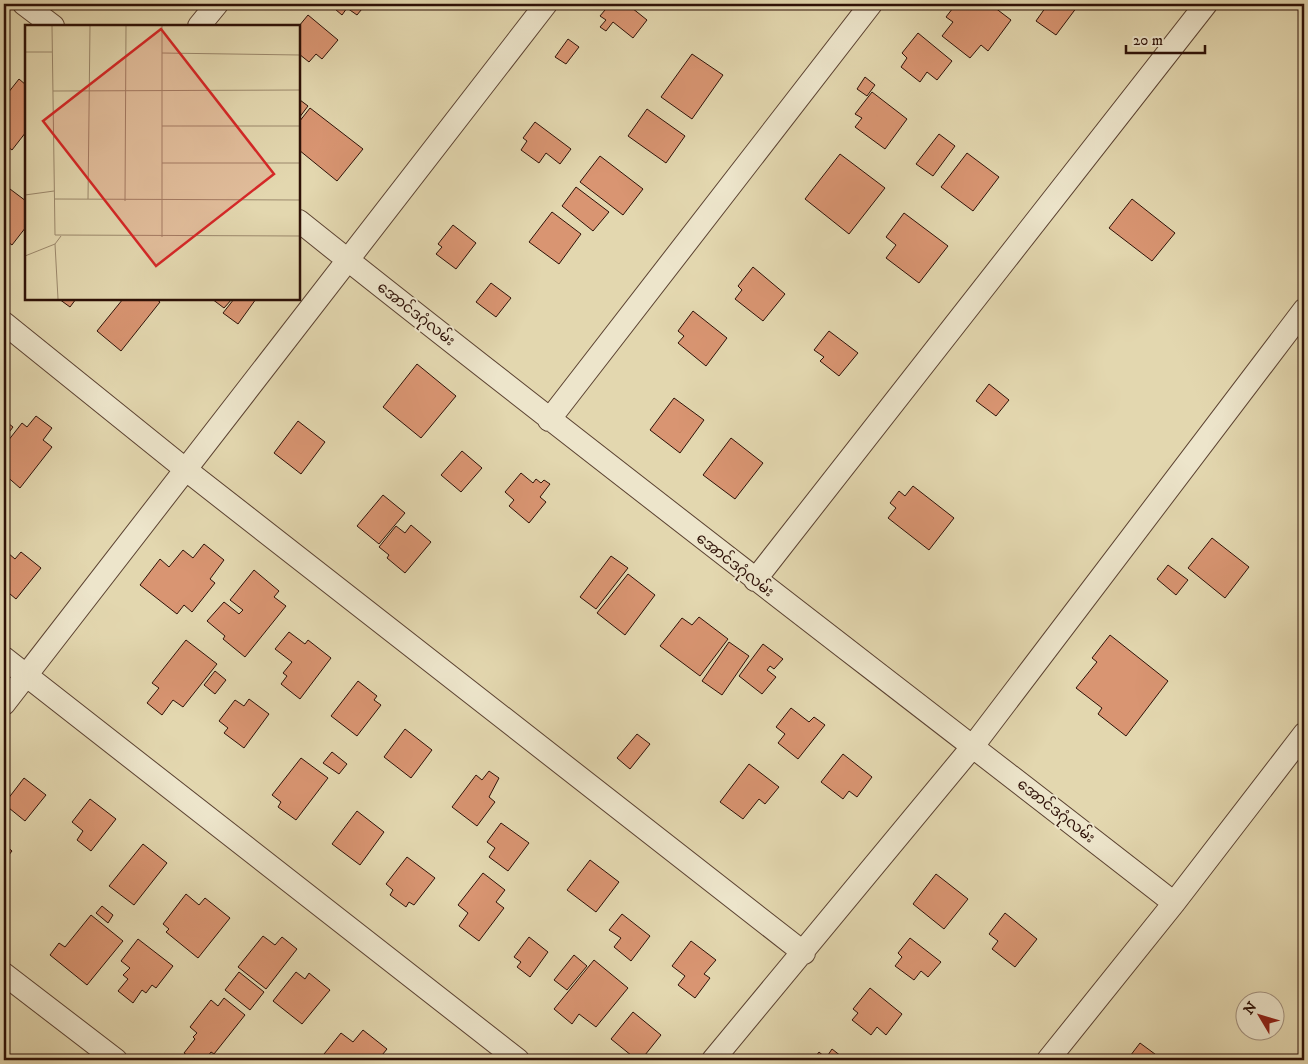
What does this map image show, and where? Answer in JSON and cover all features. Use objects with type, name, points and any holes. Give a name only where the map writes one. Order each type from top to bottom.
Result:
[{"type":"street","points":[[24,4],[52,25]]},
{"type":"street","points":[[199,25],[216,4]]},
{"type":"street","points":[[4,704],[546,4]]},
{"type":"street","points":[[549,420],[871,4]]},
{"type":"street","points":[[755,580],[1206,4]]},
{"type":"street","name":"အောင်ဒဂုံလမ်း","points":[[300,222],[549,420],[1174,903]]},
{"type":"street","points":[[713,1060],[973,746],[1304,310]]},
{"type":"street","points":[[4,323],[186,469],[804,952]]},
{"type":"street","points":[[4,658],[518,1060]]},
{"type":"street","points":[[1048,1060],[1174,903],[1304,734]]},
{"type":"street","points":[[4,974],[116,1060]]},
{"type":"building","points":[[329,4],[366,4],[357,15],[347,8],[342,15]]},
{"type":"building","points":[[610,4],[627,4],[647,20],[633,38],[613,22],[606,31],[600,27],[606,20],[600,16]]},
{"type":"building","points":[[956,4],[990,4],[1011,20],[988,51],[981,45],[970,58],[942,36],[953,22],[946,17]]},
{"type":"building","points":[[1048,4],[1074,4],[1077,7],[1056,35],[1036,21]]},
{"type":"building","points":[[308,15],[338,40],[322,59],[316,54],[309,62],[300,55],[300,25]]},
{"type":"building","points":[[918,33],[952,61],[937,80],[927,72],[920,82],[901,67],[907,58],[902,53]]},
{"type":"building","points":[[568,39],[579,47],[566,64],[555,57]]},
{"type":"building","points":[[692,54],[723,75],[692,119],[661,97]]},
{"type":"building","points":[[865,77],[875,85],[867,96],[857,89]]},
{"type":"building","points":[[19,79],[25,84],[25,133],[12,150],[4,144],[4,98]]},
{"type":"building","points":[[872,92],[907,119],[885,149],[855,127],[862,118],[855,114]]},
{"type":"building","points":[[300,100],[308,106],[300,117]]},
{"type":"building","points":[[310,108],[363,149],[337,181],[300,151],[300,121]]},
{"type":"building","points":[[647,109],[685,136],[666,163],[628,136]]},
{"type":"building","points":[[535,122],[571,149],[560,164],[546,153],[539,163],[521,150],[527,141],[523,138]]},
{"type":"building","points":[[939,134],[955,146],[933,176],[916,164]]},
{"type":"building","points":[[967,153],[999,177],[973,211],[941,187]]},
{"type":"building","points":[[840,154],[885,188],[849,234],[805,199]]},
{"type":"building","points":[[600,156],[643,189],[623,215],[580,182]]},
{"type":"building","points":[[576,187],[609,212],[593,231],[562,206]]},
{"type":"building","points":[[10,189],[25,200],[25,228],[12,245],[4,239],[4,197]]},
{"type":"building","points":[[1132,199],[1175,233],[1152,261],[1109,228]]},
{"type":"building","points":[[552,212],[581,234],[559,264],[529,242]]},
{"type":"building","points":[[904,213],[948,246],[919,283],[886,258],[896,245],[886,237]]},
{"type":"building","points":[[453,225],[476,243],[456,269],[436,254],[442,247],[438,244]]},
{"type":"building","points":[[753,267],[785,294],[763,321],[735,299],[742,290],[738,286]]},
{"type":"building","points":[[491,283],[511,298],[496,317],[476,302]]},
{"type":"building","points":[[60,300],[75,300],[70,307]]},
{"type":"building","points":[[122,300],[157,300],[160,302],[121,351],[97,331]]},
{"type":"building","points":[[213,300],[231,300],[224,308]]},
{"type":"building","points":[[233,300],[255,300],[238,324],[223,313]]},
{"type":"building","points":[[693,311],[727,338],[706,366],[678,343],[684,336],[678,331]]},
{"type":"building","points":[[829,331],[858,353],[839,376],[820,361],[824,357],[814,350]]},
{"type":"building","points":[[417,364],[456,396],[421,438],[383,407]]},
{"type":"building","points":[[989,384],[1009,400],[996,416],[976,401]]},
{"type":"building","points":[[674,398],[704,420],[680,453],[650,430]]},
{"type":"building","points":[[36,416],[52,428],[43,440],[52,447],[20,488],[4,474],[4,446],[22,423],[27,427]]},
{"type":"building","points":[[4,420],[13,427],[4,439]]},
{"type":"building","points":[[298,421],[325,442],[301,474],[274,453]]},
{"type":"building","points":[[731,438],[763,463],[735,499],[703,475]]},
{"type":"building","points":[[462,451],[482,468],[461,492],[441,475]]},
{"type":"building","points":[[521,473],[533,483],[536,479],[541,483],[544,480],[550,484],[540,497],[546,502],[529,523],[509,506],[514,500],[505,492]]},
{"type":"building","points":[[913,486],[954,518],[929,550],[888,518],[896,508],[890,503],[899,491],[905,496]]},
{"type":"building","points":[[383,495],[405,513],[379,544],[357,526]]},
{"type":"building","points":[[411,525],[431,542],[405,573],[387,558],[389,555],[379,547],[396,526],[405,533]]},
{"type":"building","points":[[1212,538],[1249,567],[1225,598],[1188,568]]},
{"type":"building","points":[[204,544],[224,560],[210,579],[215,583],[192,612],[184,605],[177,614],[140,585],[160,559],[169,567],[183,550],[193,558]]},
{"type":"building","points":[[21,552],[41,568],[16,599],[4,589],[4,558],[8,553],[15,559]]},
{"type":"building","points":[[611,556],[628,568],[596,609],[580,597]]},
{"type":"building","points":[[1168,565],[1188,580],[1176,595],[1157,579]]},
{"type":"building","points":[[254,570],[279,591],[274,597],[286,606],[245,657],[223,639],[225,636],[207,621],[224,602],[239,614],[243,610],[230,600]]},
{"type":"building","points":[[628,574],[655,595],[625,635],[597,613]]},
{"type":"building","points":[[699,617],[728,639],[700,676],[660,646],[682,618],[692,625]]},
{"type":"building","points":[[289,632],[305,644],[308,640],[331,658],[300,699],[281,684],[287,676],[283,673],[292,662],[275,649]]},
{"type":"building","points":[[1110,635],[1168,681],[1126,736],[1098,714],[1102,708],[1076,688],[1097,662],[1092,658]]},
{"type":"building","points":[[186,640],[217,664],[183,707],[173,700],[162,715],[147,703],[159,688],[152,683]]},
{"type":"building","points":[[729,642],[749,656],[722,695],[702,681]]},
{"type":"building","points":[[763,644],[783,659],[774,669],[770,666],[767,670],[776,677],[762,694],[739,676]]},
{"type":"building","points":[[215,671],[226,680],[215,694],[204,685]]},
{"type":"building","points":[[358,681],[377,696],[374,700],[381,705],[357,736],[331,716]]},
{"type":"building","points":[[249,699],[269,714],[244,748],[224,733],[228,728],[219,721],[235,700],[244,706]]},
{"type":"building","points":[[791,708],[809,722],[814,717],[825,725],[798,759],[778,743],[785,734],[776,727]]},
{"type":"building","points":[[405,729],[432,750],[411,778],[384,757]]},
{"type":"building","points":[[637,734],[650,744],[630,769],[617,758]]},
{"type":"building","points":[[332,752],[347,764],[339,774],[323,763]]},
{"type":"building","points":[[843,754],[872,777],[857,797],[849,791],[843,799],[821,782]]},
{"type":"building","points":[[301,758],[328,778],[296,820],[278,807],[281,802],[272,795]]},
{"type":"building","points":[[749,764],[779,787],[765,804],[759,799],[743,819],[720,802]]},
{"type":"building","points":[[489,771],[499,778],[489,797],[495,802],[477,826],[452,807],[476,775],[482,780]]},
{"type":"building","points":[[24,778],[46,795],[25,821],[4,804]]},
{"type":"building","points":[[90,799],[116,819],[91,851],[77,840],[83,831],[72,822]]},
{"type":"building","points":[[357,811],[384,832],[360,865],[332,844]]},
{"type":"building","points":[[501,823],[529,843],[508,871],[489,857],[495,848],[487,842]]},
{"type":"building","points":[[4,844],[12,851],[4,861]]},
{"type":"building","points":[[143,844],[167,863],[134,905],[109,886]]},
{"type":"building","points":[[407,857],[435,878],[414,905],[409,902],[406,907],[390,895],[393,890],[386,884]]},
{"type":"building","points":[[590,860],[619,882],[596,912],[567,890]]},
{"type":"building","points":[[483,873],[505,890],[496,902],[504,908],[479,941],[459,926],[468,913],[458,905]]},
{"type":"building","points":[[936,874],[968,899],[944,929],[913,904]]},
{"type":"building","points":[[186,894],[199,905],[205,898],[230,918],[198,958],[166,932],[169,929],[163,924]]},
{"type":"building","points":[[102,906],[113,915],[108,923],[96,913]]},
{"type":"building","points":[[1005,913],[1037,939],[1015,967],[992,949],[998,941],[989,934]]},
{"type":"building","points":[[622,914],[650,936],[631,961],[614,947],[621,938],[609,930]]},
{"type":"building","points":[[91,915],[123,941],[87,985],[50,955],[59,943],[65,947]]},
{"type":"building","points":[[263,936],[275,945],[282,937],[297,949],[266,989],[238,967]]},
{"type":"building","points":[[529,937],[548,952],[530,977],[517,967],[521,962],[514,957]]},
{"type":"building","points":[[910,938],[941,962],[928,977],[921,971],[914,980],[895,966],[902,957],[898,953]]},
{"type":"building","points":[[138,939],[173,966],[156,988],[152,985],[146,993],[142,990],[133,1003],[118,991],[128,979],[123,975],[130,968],[121,961]]},
{"type":"building","points":[[691,941],[716,960],[704,974],[710,978],[695,998],[678,985],[685,976],[672,966]]},
{"type":"building","points":[[574,955],[587,966],[567,990],[554,980]]},
{"type":"building","points":[[594,960],[628,988],[596,1027],[579,1014],[572,1024],[554,1009]]},
{"type":"building","points":[[239,972],[264,992],[250,1010],[225,990]]},
{"type":"building","points":[[296,972],[305,979],[309,973],[330,990],[302,1024],[273,1001]]},
{"type":"building","points":[[870,988],[902,1014],[886,1035],[877,1027],[871,1035],[852,1020],[858,1013],[853,1009]]},
{"type":"building","points":[[224,998],[245,1015],[214,1054],[211,1052],[205,1060],[194,1060],[184,1053],[195,1039],[193,1037],[197,1033],[190,1027],[211,1000],[218,1006]]},
{"type":"building","points":[[633,1012],[661,1035],[641,1060],[637,1060],[611,1039]]},
{"type":"building","points":[[363,1030],[387,1049],[378,1060],[320,1059],[341,1033],[353,1042]]},
{"type":"building","points":[[1140,1043],[1163,1060],[1127,1060]]},
{"type":"building","points":[[832,1049],[846,1060],[813,1060],[819,1052],[826,1058]]}]
